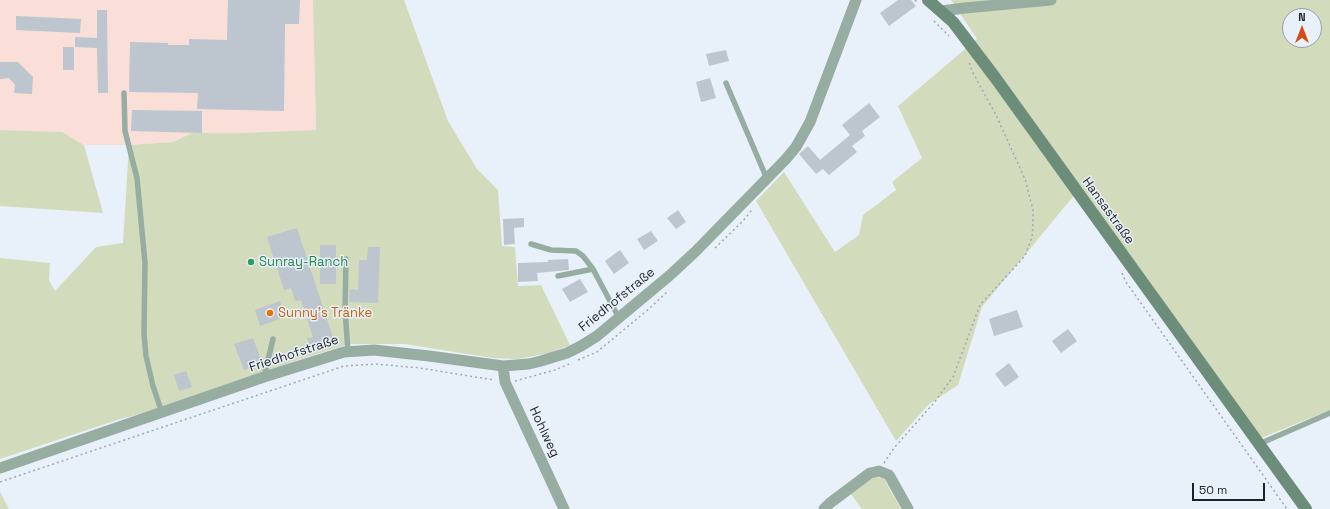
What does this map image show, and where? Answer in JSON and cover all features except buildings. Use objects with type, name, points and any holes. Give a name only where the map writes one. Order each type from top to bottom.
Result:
[{"type":"street","name":"Friedhofstraße","points":[[0,468],[332,354],[348,351],[374,350],[400,352],[503,366],[529,364],[567,353],[581,346],[597,336],[649,294],[695,252],[786,159],[805,133],[856,0]]},
{"type":"street","name":"Hansastraße","points":[[928,0],[952,22],[994,76],[1306,509]]},
{"type":"street","points":[[941,11],[1051,0]]},
{"type":"street","name":"Hohlweg","points":[[503,366],[505,382],[564,509]]},
{"type":"street","points":[[824,509],[870,473],[879,471],[889,475],[908,509]]},
{"type":"lane","points":[[726,83],[767,179]]},
{"type":"lane","points":[[124,93],[125,131],[137,178],[145,263],[144,334],[146,356],[153,386],[162,413]]},
{"type":"lane","points":[[531,244],[551,250],[576,251],[583,256],[593,269],[619,318]]},
{"type":"lane","points":[[346,259],[345,310],[348,351]]},
{"type":"lane","points":[[558,276],[593,269]]},
{"type":"lane","points":[[264,378],[273,340]]},
{"type":"lane","points":[[1259,444],[1330,413]]},
{"type":"path","points":[[879,471],[894,448],[933,404],[953,377],[980,305],[1025,256],[1032,237],[1034,224],[1033,210],[1025,179],[996,115],[972,71],[969,62],[971,59]]},
{"type":"path","points":[[1122,270],[1126,282],[1287,509]]},
{"type":"path","points":[[0,482],[344,366],[376,364],[420,368],[505,382]]},
{"type":"shaded area","points":[[0,0],[313,0],[316,130],[192,133],[173,142],[129,145],[84,145],[62,132],[0,130]]},
{"type":"green space","points":[[313,0],[404,0],[448,121],[477,169],[498,190],[502,246],[515,247],[518,286],[541,285],[570,345],[550,353],[518,359],[492,358],[405,344],[349,344],[147,412],[117,420],[0,459],[0,258],[50,263],[49,280],[55,291],[96,247],[123,243],[129,145],[173,142],[192,133],[316,130]]},
{"type":"green space","points":[[951,0],[1330,0],[1330,410],[1261,438],[1081,187],[982,307],[958,385],[928,405],[896,441],[756,201],[784,172],[835,252],[859,235],[863,215],[896,190],[892,182],[922,158],[898,106],[977,39]]},
{"type":"green space","points":[[0,130],[62,132],[84,145],[103,213],[0,206]]},
{"type":"green space","points":[[873,476],[884,479],[901,509],[861,509],[851,494]]},
{"type":"green space","points":[[0,492],[9,509],[0,509]]},
{"type":"place","name":"Sunray-Ranch","points":[[251,262]]},
{"type":"place","name":"Sunny's Tränke","points":[[270,313]]}]
